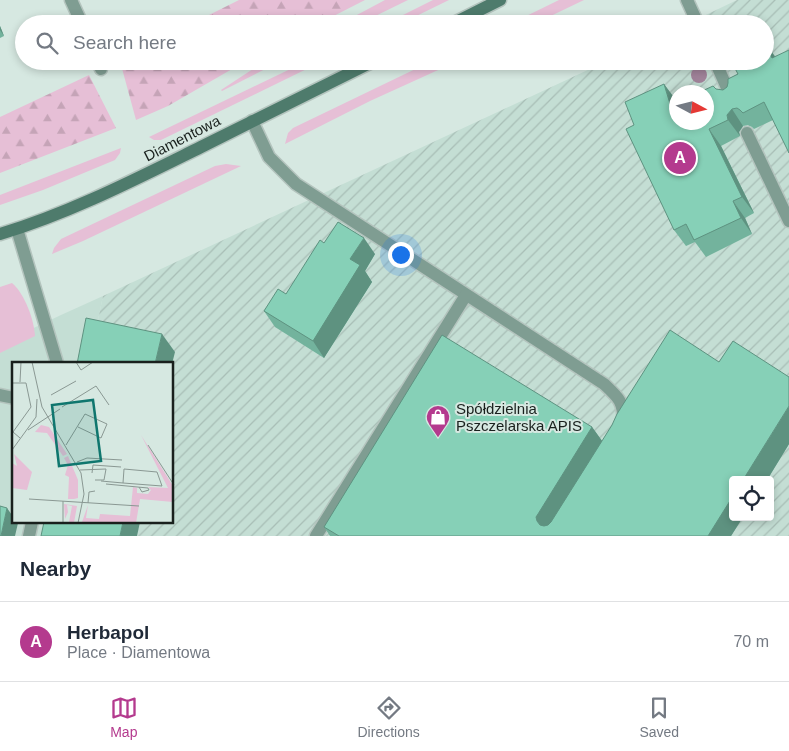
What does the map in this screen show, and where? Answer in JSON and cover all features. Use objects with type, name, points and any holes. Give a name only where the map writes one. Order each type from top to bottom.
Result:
[{"type":"street","points":[[470,15],[500,0]]},
{"type":"street","name":"Diamentowa","points":[[0,234],[78,205],[144,176],[356,70]]},
{"type":"lane","points":[[71,0],[78,15]]},
{"type":"lane","points":[[687,0],[694,15]]},
{"type":"lane","points":[[718,70],[732,99]]},
{"type":"lane","points":[[252,122],[269,157],[296,184],[604,384],[617,396],[623,407],[624,423],[621,431]]},
{"type":"lane","points":[[747,133],[789,221]]},
{"type":"lane","points":[[17,229],[57,362]]},
{"type":"lane","points":[[316,536],[466,294]]},
{"type":"shaded area","points":[[737,0],[789,0],[789,536],[53,536],[56,524],[174,524],[174,362],[89,362],[103,296],[588,70],[774,70],[774,15],[706,15]]},
{"type":"shaded area","points":[[103,296],[89,362],[12,362],[12,524],[56,524],[53,536],[0,536],[0,344]]},
{"type":"green space","points":[[239,0],[365,0],[336,15],[209,15]]},
{"type":"green space","points":[[385,0],[408,0],[377,15],[357,15]]},
{"type":"green space","points":[[433,0],[449,0],[418,15],[403,15]]},
{"type":"green space","points":[[559,0],[584,0],[553,15],[528,15]]},
{"type":"green space","points":[[122,70],[230,70],[168,106],[136,120]]},
{"type":"green space","points":[[251,70],[263,70],[222,91]]},
{"type":"green space","points":[[288,70],[305,70],[161,140],[154,140],[149,137]]},
{"type":"green space","points":[[413,70],[438,70],[370,101],[285,144],[288,133],[293,128]]},
{"type":"green space","points":[[89,75],[116,128],[0,173],[0,117]]},
{"type":"green space","points":[[121,148],[115,160],[43,190],[0,205],[0,195]]},
{"type":"green space","points":[[226,164],[241,166],[52,254],[61,239],[215,166]]},
{"type":"green space","points":[[12,283],[21,294],[28,308],[35,336],[0,353],[0,287]]},
{"type":"building","points":[[789,50],[789,153],[764,102],[743,113],[737,108],[732,109],[727,115],[728,120],[714,127],[714,87],[723,90],[727,87],[728,79],[738,74],[736,70],[774,70],[774,57]]},
{"type":"building","points":[[664,84],[669,100],[669,130],[709,130],[742,197],[733,201],[741,218],[694,240],[686,224],[674,230],[626,129],[634,125],[625,102]]},
{"type":"building","points":[[338,222],[364,238],[350,259],[360,265],[313,341],[264,311],[278,289],[286,294],[320,240],[324,243]]},
{"type":"building","points":[[86,318],[162,334],[155,362],[77,362]]},
{"type":"building","points":[[670,330],[719,362],[733,341],[789,377],[789,406],[745,476],[729,476],[729,502],[708,536],[339,536],[324,527],[442,335],[592,427],[536,517],[540,525],[548,525],[551,522]]},
{"type":"building","points":[[0,506],[7,508],[1,536],[0,536]]},
{"type":"building","points":[[44,524],[123,524],[120,536],[41,536]]},
{"type":"place","name":"Herbapol","points":[[680,158]]},
{"type":"place","name":"Spółdzielnia Pszczelarska APIS","points":[[438,438]]}]
